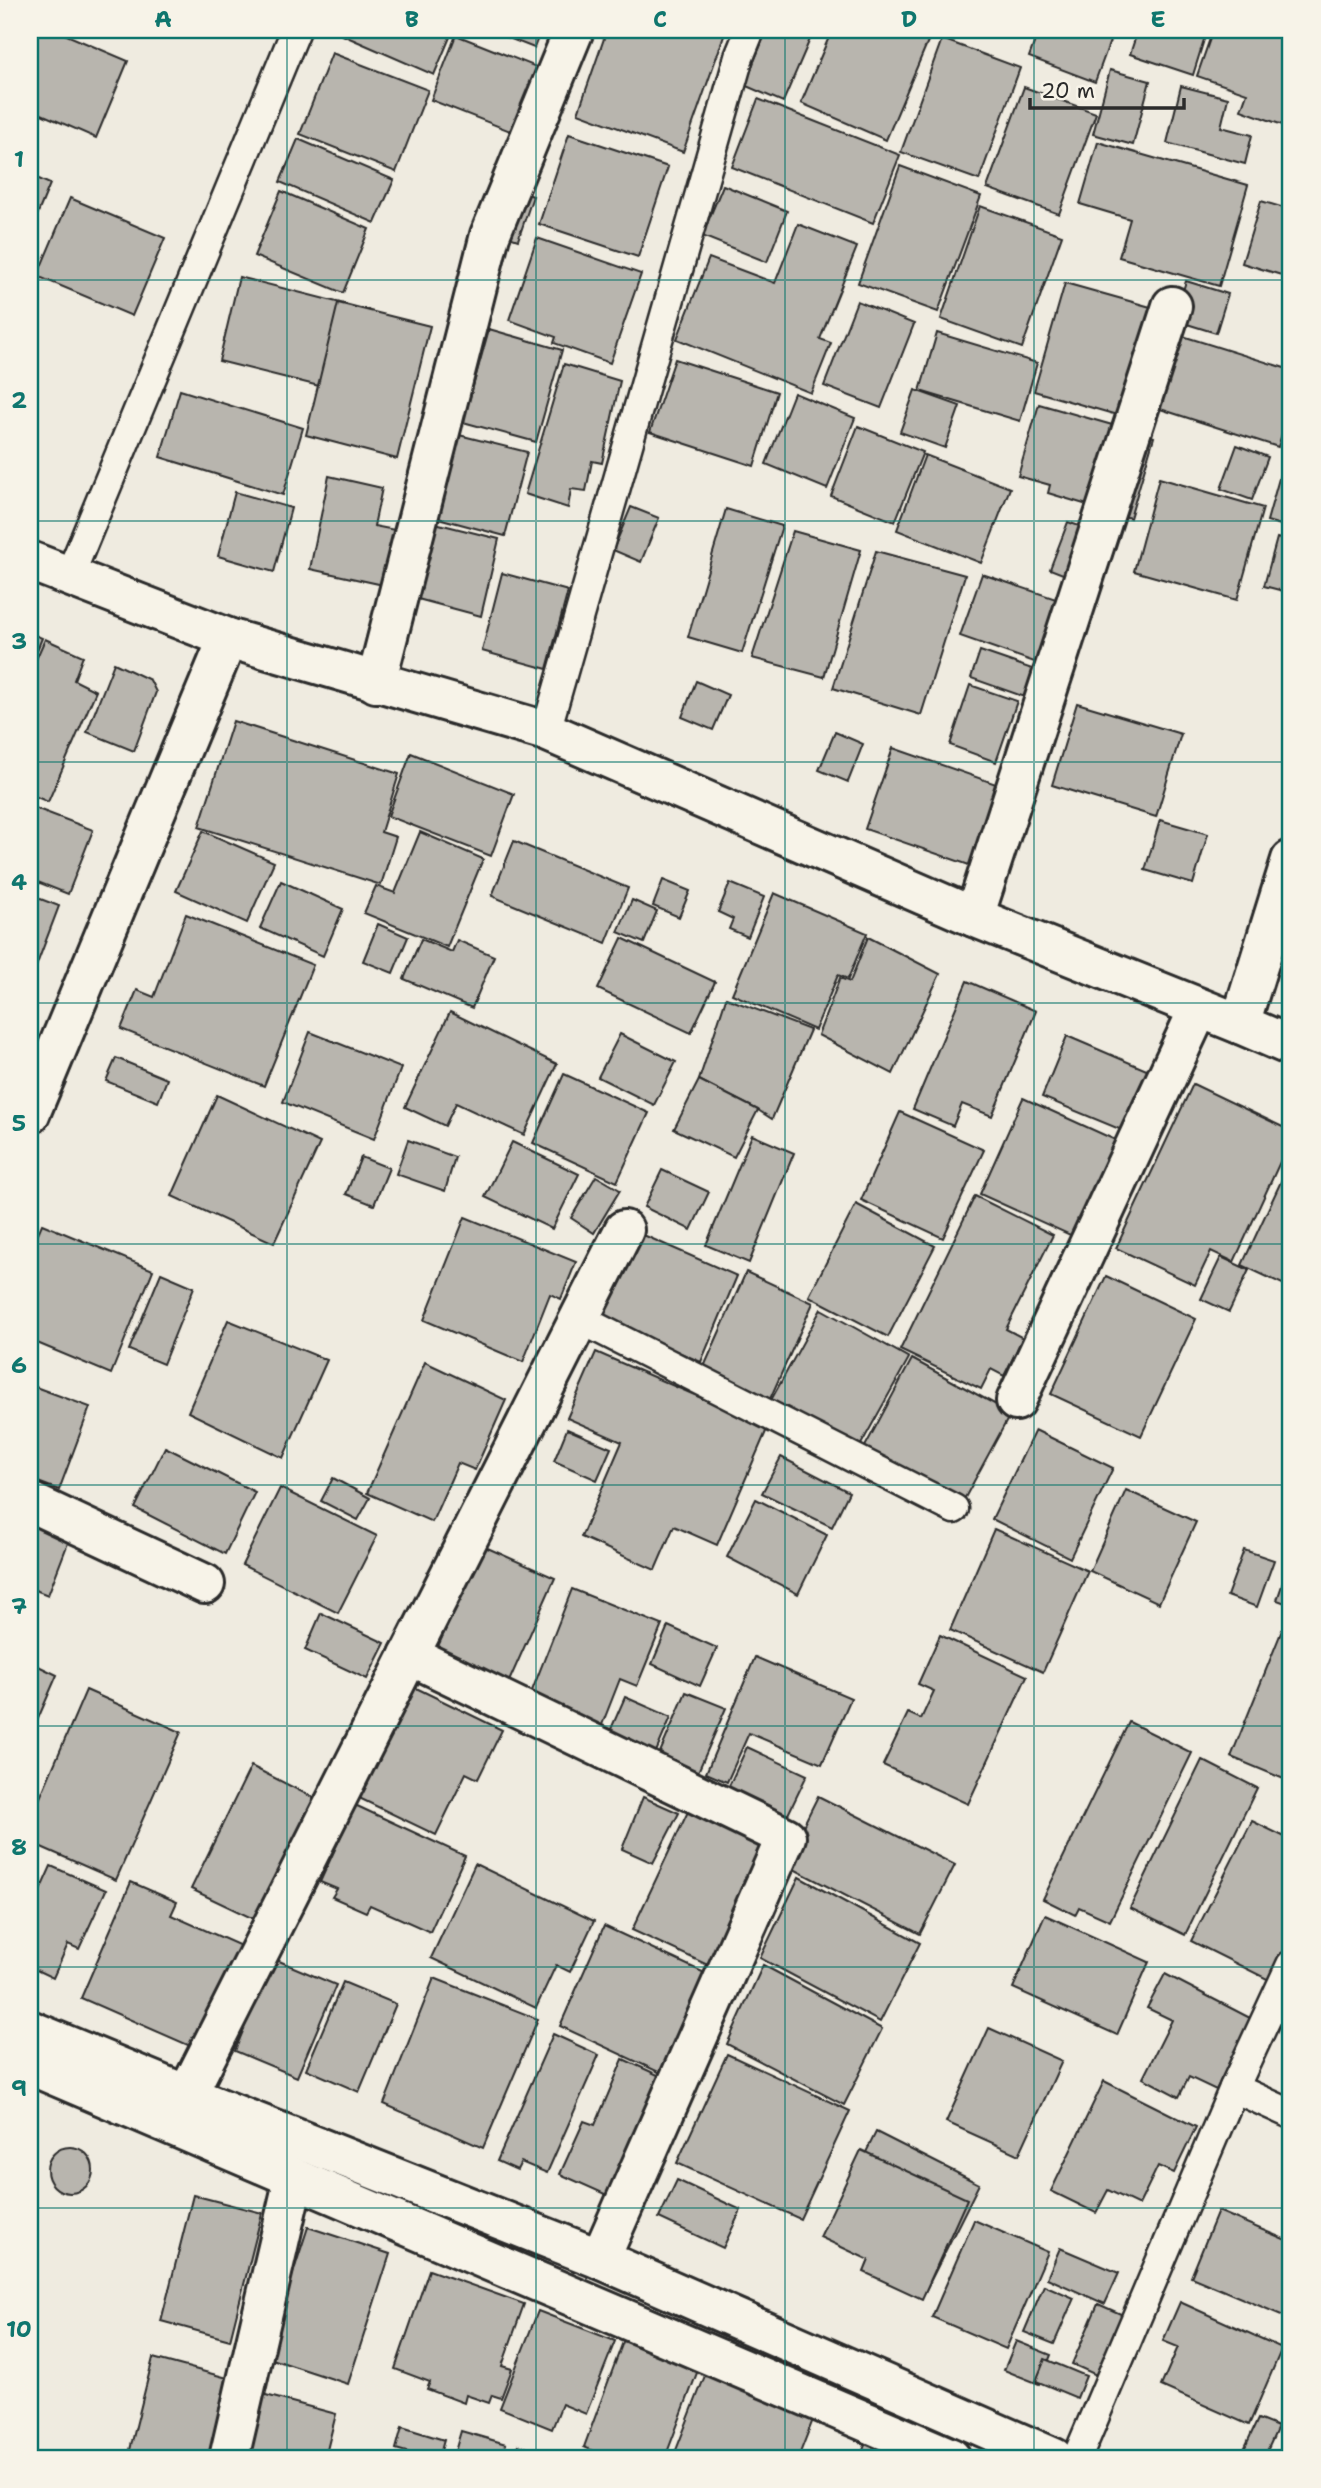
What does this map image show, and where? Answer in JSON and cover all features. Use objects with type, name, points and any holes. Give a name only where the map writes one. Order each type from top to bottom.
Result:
[{"type":"street","points":[[376,683],[491,234],[574,30]]},
{"type":"street","points":[[974,918],[1172,306]]},
{"type":"street","points":[[30,562],[228,638],[546,731],[974,918],[1291,1046]]},
{"type":"street","points":[[30,1114],[228,638]]},
{"type":"street","points":[[1240,1024],[1291,860]]},
{"type":"street","points":[[1016,1401],[1199,1008]]},
{"type":"street","points":[[187,2095],[624,1230]]},
{"type":"street","points":[[30,1502],[205,1584]]},
{"type":"street","points":[[409,1655],[786,1837],[600,2259]]},
{"type":"street","points":[[30,2030],[600,2259],[1054,2458]]},
{"type":"street","points":[[30,2065],[951,2458]]},
{"type":"street","points":[[229,2458],[294,2178]]},
{"type":"lane","points":[[69,577],[296,30]]},
{"type":"lane","points":[[546,731],[739,57],[750,30]]},
{"type":"lane","points":[[580,1319],[954,1509]]},
{"type":"lane","points":[[1077,2458],[1234,2088],[1291,1965]]},
{"type":"lane","points":[[1234,2088],[1291,2114]]},
{"type":"building","points":[[30,30],[55,30],[128,61],[96,138],[30,109]]},
{"type":"building","points":[[331,30],[453,30],[434,75]]},
{"type":"building","points":[[497,30],[541,30],[534,48],[496,33]]},
{"type":"building","points":[[607,30],[717,30],[725,33],[683,152],[578,113]]},
{"type":"building","points":[[767,30],[814,30],[783,102],[744,85]]},
{"type":"building","points":[[832,30],[921,30],[931,34],[886,140],[801,103]]},
{"type":"building","points":[[1039,30],[1114,30],[1095,82],[1029,57]]},
{"type":"building","points":[[1138,30],[1207,30],[1193,75],[1130,54]]},
{"type":"building","points":[[1213,30],[1263,30],[1291,40],[1291,117],[1288,127],[1241,110],[1247,93],[1197,76]]},
{"type":"building","points":[[456,35],[544,70],[518,134],[431,100]]},
{"type":"building","points":[[942,39],[1020,68],[979,180],[901,152]]},
{"type":"building","points":[[332,53],[428,90],[396,172],[300,134]]},
{"type":"building","points":[[1110,70],[1150,81],[1133,145],[1093,134]]},
{"type":"building","points":[[1181,86],[1228,98],[1221,127],[1252,135],[1245,164],[1167,143]]},
{"type":"building","points":[[1024,87],[1096,113],[1059,214],[987,188]]},
{"type":"building","points":[[758,99],[900,155],[873,223],[732,167]]},
{"type":"building","points":[[569,134],[668,167],[638,257],[539,224]]},
{"type":"building","points":[[298,139],[394,180],[375,223],[280,182]]},
{"type":"building","points":[[1098,142],[1248,185],[1219,286],[1119,257],[1130,219],[1080,204]]},
{"type":"building","points":[[900,166],[981,196],[938,312],[858,283]]},
{"type":"building","points":[[30,175],[50,184],[30,232]]},
{"type":"building","points":[[723,185],[787,211],[767,262],[702,236]]},
{"type":"building","points":[[503,186],[533,196],[518,240],[488,230]]},
{"type":"building","points":[[281,191],[369,229],[343,293],[254,256]]},
{"type":"building","points":[[70,198],[165,238],[132,316],[37,276]]},
{"type":"building","points":[[1261,201],[1291,210],[1291,278],[1242,263]]},
{"type":"building","points":[[980,206],[1062,235],[1022,348],[941,319]]},
{"type":"building","points":[[798,224],[857,247],[820,339],[831,343],[811,393],[677,339],[709,258],[775,283]]},
{"type":"building","points":[[537,238],[641,274],[610,363],[554,343],[556,337],[509,320]]},
{"type":"building","points":[[239,277],[368,310],[347,393],[219,361]]},
{"type":"building","points":[[1186,281],[1228,294],[1216,333],[1174,320]]},
{"type":"building","points":[[1065,283],[1172,313],[1141,422],[1034,391]]},
{"type":"building","points":[[857,301],[914,324],[881,408],[824,386]]},
{"type":"building","points":[[338,303],[430,326],[397,459],[306,435]]},
{"type":"building","points":[[489,329],[562,350],[536,442],[463,422]]},
{"type":"building","points":[[937,333],[1037,363],[1020,421],[920,391]]},
{"type":"building","points":[[1173,333],[1291,370],[1291,404],[1278,447],[1151,406]]},
{"type":"building","points":[[675,359],[777,392],[754,466],[650,432]]},
{"type":"building","points":[[564,364],[620,381],[602,463],[592,461],[586,491],[571,489],[568,508],[525,494]]},
{"type":"building","points":[[180,390],[303,428],[283,495],[160,457]]},
{"type":"building","points":[[915,390],[960,406],[945,448],[900,432]]},
{"type":"building","points":[[794,393],[855,418],[827,489],[766,464]]},
{"type":"building","points":[[1039,404],[1154,437],[1130,518],[1048,493],[1050,485],[1018,476]]},
{"type":"building","points":[[858,426],[923,452],[895,522],[831,496]]},
{"type":"building","points":[[459,435],[527,452],[505,536],[438,518]]},
{"type":"building","points":[[1289,443],[1291,444],[1291,528],[1267,521]]},
{"type":"building","points":[[1237,445],[1268,457],[1252,500],[1221,489]]},
{"type":"building","points":[[925,455],[1010,488],[981,563],[897,530]]},
{"type":"building","points":[[329,476],[382,488],[374,526],[400,531],[388,586],[310,569]]},
{"type":"building","points":[[1159,478],[1263,508],[1237,600],[1134,571]]},
{"type":"building","points":[[235,492],[291,508],[274,572],[218,556]]},
{"type":"building","points":[[631,507],[659,518],[641,562],[613,550]]},
{"type":"building","points":[[726,509],[782,526],[742,653],[688,637]]},
{"type":"building","points":[[431,522],[499,539],[481,616],[414,598]]},
{"type":"building","points":[[1068,522],[1096,532],[1078,580],[1050,569]]},
{"type":"building","points":[[793,531],[861,550],[824,677],[752,658]]},
{"type":"building","points":[[1277,538],[1291,542],[1291,593],[1264,586]]},
{"type":"building","points":[[876,551],[965,575],[921,715],[833,688]]},
{"type":"building","points":[[502,573],[568,591],[547,669],[482,651]]},
{"type":"building","points":[[982,574],[1062,601],[1040,664],[960,636]]},
{"type":"building","points":[[30,633],[42,638],[30,667]]},
{"type":"building","points":[[45,639],[83,656],[74,680],[96,691],[48,802],[30,794],[30,673]]},
{"type":"building","points":[[980,651],[1035,670],[1025,697],[971,678]]},
{"type":"building","points":[[114,663],[150,680],[156,692],[134,751],[87,732]]},
{"type":"building","points":[[696,681],[728,695],[713,730],[682,717]]},
{"type":"building","points":[[970,685],[1017,701],[996,762],[950,745]]},
{"type":"building","points":[[1077,703],[1181,734],[1156,817],[1052,785]]},
{"type":"building","points":[[233,721],[399,774],[381,832],[396,837],[381,885],[199,827]]},
{"type":"building","points":[[835,732],[863,744],[848,782],[819,770]]},
{"type":"building","points":[[893,748],[999,785],[972,866],[865,829]]},
{"type":"building","points":[[411,753],[514,794],[491,856],[388,816]]},
{"type":"building","points":[[30,806],[93,830],[68,894],[30,879]]},
{"type":"building","points":[[1160,820],[1208,834],[1193,884],[1145,870]]},
{"type":"building","points":[[203,831],[274,862],[247,923],[176,891]]},
{"type":"building","points":[[420,832],[483,859],[447,947],[364,913],[376,886],[395,893]]},
{"type":"building","points":[[514,841],[628,888],[606,943],[492,896]]},
{"type":"building","points":[[663,880],[690,891],[679,917],[653,906]]},
{"type":"building","points":[[281,881],[343,909],[323,956],[260,928]]},
{"type":"building","points":[[730,883],[764,897],[748,937],[729,929],[733,919],[718,912]]},
{"type":"building","points":[[774,893],[867,933],[848,979],[838,975],[815,1030],[732,994]]},
{"type":"building","points":[[30,895],[59,906],[32,977],[30,976]]},
{"type":"building","points":[[632,900],[657,911],[644,943],[618,932]]},
{"type":"building","points":[[186,914],[313,965],[264,1086],[121,1029],[137,990],[154,997]]},
{"type":"building","points":[[378,924],[408,937],[393,973],[363,961]]},
{"type":"building","points":[[868,937],[940,974],[893,1074],[818,1035],[840,978],[850,982]]},
{"type":"building","points":[[622,938],[715,982],[691,1033],[598,989]]},
{"type":"building","points":[[421,939],[452,952],[457,940],[494,956],[472,1008],[404,979]]},
{"type":"building","points":[[967,981],[1036,1011],[992,1116],[962,1104],[953,1126],[913,1109]]},
{"type":"building","points":[[726,998],[810,1030],[772,1119],[699,1080]]},
{"type":"building","points":[[450,1012],[557,1064],[524,1135],[456,1103],[445,1126],[405,1107]]},
{"type":"building","points":[[310,1032],[401,1068],[374,1139],[283,1102]]},
{"type":"building","points":[[620,1034],[676,1062],[654,1105],[598,1077]]},
{"type":"building","points":[[1067,1036],[1149,1071],[1124,1131],[1042,1097]]},
{"type":"building","points":[[116,1058],[167,1079],[158,1102],[106,1081]]},
{"type":"building","points":[[564,1074],[649,1113],[617,1182],[533,1143]]},
{"type":"building","points":[[699,1080],[758,1110],[734,1157],[674,1129]]},
{"type":"building","points":[[1193,1084],[1291,1131],[1291,1138],[1234,1262],[1211,1251],[1195,1285],[1116,1248]]},
{"type":"building","points":[[217,1095],[320,1143],[274,1243],[172,1196]]},
{"type":"building","points":[[1023,1098],[1122,1143],[1079,1239],[980,1194]]},
{"type":"building","points":[[900,1112],[984,1150],[943,1238],[861,1200]]},
{"type":"building","points":[[752,1135],[794,1153],[749,1263],[706,1245]]},
{"type":"building","points":[[408,1140],[455,1157],[445,1191],[396,1174]]},
{"type":"building","points":[[512,1142],[579,1174],[552,1229],[485,1197]]},
{"type":"building","points":[[361,1157],[389,1168],[374,1205],[346,1194]]},
{"type":"building","points":[[1291,1160],[1291,1288],[1242,1265]]},
{"type":"building","points":[[662,1170],[709,1192],[691,1230],[644,1207]]},
{"type":"building","points":[[596,1176],[620,1190],[594,1233],[571,1218]]},
{"type":"building","points":[[975,1196],[1053,1235],[1006,1329],[1023,1338],[1004,1376],[991,1369],[981,1389],[900,1350]]},
{"type":"building","points":[[856,1204],[935,1246],[888,1337],[809,1296]]},
{"type":"building","points":[[465,1217],[576,1262],[561,1299],[550,1294],[523,1362],[424,1320]]},
{"type":"building","points":[[42,1224],[153,1270],[111,1374],[30,1340],[30,1252]]},
{"type":"building","points":[[632,1230],[737,1276],[701,1362],[596,1316]]},
{"type":"building","points":[[1221,1257],[1249,1270],[1229,1312],[1201,1299]]},
{"type":"building","points":[[746,1272],[813,1303],[770,1399],[703,1369]]},
{"type":"building","points":[[161,1273],[194,1287],[163,1364],[129,1350]]},
{"type":"building","points":[[1106,1276],[1196,1319],[1141,1436],[1051,1394]]},
{"type":"building","points":[[821,1309],[909,1358],[858,1450],[770,1402]]},
{"type":"building","points":[[228,1320],[327,1360],[283,1458],[188,1412]]},
{"type":"building","points":[[596,1352],[768,1427],[717,1545],[674,1526],[655,1570],[581,1537],[622,1442],[567,1418]]},
{"type":"building","points":[[912,1359],[1011,1413],[960,1507],[861,1454]]},
{"type":"building","points":[[425,1362],[506,1400],[475,1470],[458,1463],[432,1522],[367,1493]]},
{"type":"building","points":[[30,1385],[90,1407],[59,1490],[30,1479]]},
{"type":"building","points":[[567,1429],[611,1448],[597,1480],[554,1461]]},
{"type":"building","points":[[1035,1430],[1113,1468],[1070,1558],[992,1519]]},
{"type":"building","points":[[165,1447],[255,1492],[225,1554],[135,1508]]},
{"type":"building","points":[[781,1457],[849,1492],[832,1527],[762,1493]]},
{"type":"building","points":[[333,1478],[370,1498],[358,1520],[321,1501]]},
{"type":"building","points":[[280,1488],[377,1536],[338,1613],[242,1565]]},
{"type":"building","points":[[1126,1490],[1196,1522],[1159,1603],[1090,1571]]},
{"type":"building","points":[[756,1499],[827,1535],[798,1594],[727,1557]]},
{"type":"building","points":[[30,1519],[71,1535],[48,1595],[30,1588]]},
{"type":"building","points":[[994,1529],[1088,1571],[1043,1672],[950,1630]]},
{"type":"building","points":[[483,1546],[555,1578],[507,1686],[435,1653]]},
{"type":"building","points":[[1244,1550],[1274,1560],[1257,1607],[1227,1596]]},
{"type":"building","points":[[1291,1559],[1291,1605],[1277,1600]]},
{"type":"building","points":[[572,1589],[662,1625],[637,1686],[620,1679],[600,1730],[528,1701]]},
{"type":"building","points":[[321,1613],[385,1643],[367,1679],[305,1650]]},
{"type":"building","points":[[668,1626],[717,1648],[700,1686],[652,1664]]},
{"type":"building","points":[[1282,1630],[1291,1634],[1291,1782],[1231,1757]]},
{"type":"building","points":[[940,1635],[1027,1676],[968,1804],[883,1765],[908,1713],[921,1719],[934,1691],[918,1684]]},
{"type":"building","points":[[755,1657],[851,1698],[822,1764],[749,1733],[727,1782],[706,1773]]},
{"type":"building","points":[[30,1662],[57,1675],[30,1737]]},
{"type":"building","points":[[408,1684],[502,1730],[478,1779],[466,1773],[436,1835],[355,1796]]},
{"type":"building","points":[[86,1690],[181,1732],[116,1880],[30,1842],[30,1821]]},
{"type":"building","points":[[686,1692],[726,1708],[694,1781],[655,1764]]},
{"type":"building","points":[[625,1697],[671,1717],[653,1759],[607,1738]]},
{"type":"building","points":[[1129,1722],[1192,1753],[1110,1921],[1079,1907],[1075,1915],[1043,1899]]},
{"type":"building","points":[[747,1747],[807,1775],[782,1827],[723,1799]]},
{"type":"building","points":[[1202,1760],[1257,1788],[1185,1935],[1130,1908]]},
{"type":"building","points":[[251,1766],[318,1800],[262,1923],[191,1889]]},
{"type":"building","points":[[818,1796],[955,1865],[920,1934],[784,1864]]},
{"type":"building","points":[[643,1797],[679,1813],[653,1863],[622,1849]]},
{"type":"building","points":[[692,1803],[774,1842],[714,1968],[632,1930]]},
{"type":"building","points":[[355,1805],[465,1856],[430,1932],[370,1905],[366,1912],[332,1897],[337,1889],[320,1882]]},
{"type":"building","points":[[1252,1821],[1291,1840],[1291,1944],[1273,1982],[1191,1941]]},
{"type":"building","points":[[475,1864],[594,1921],[570,1972],[556,1965],[536,2008],[431,1958]]},
{"type":"building","points":[[51,1866],[106,1890],[79,1949],[68,1944],[53,1978],[30,1967],[30,1913]]},
{"type":"building","points":[[799,1877],[920,1943],[880,2022],[760,1958]]},
{"type":"building","points":[[131,1882],[177,1902],[171,1915],[241,1946],[197,2049],[81,1998]]},
{"type":"building","points":[[1045,1915],[1149,1962],[1117,2035],[1013,1988]]},
{"type":"building","points":[[604,1926],[709,1975],[665,2075],[560,2026]]},
{"type":"building","points":[[272,1958],[336,1985],[297,2077],[235,2051]]},
{"type":"building","points":[[763,1965],[882,2029],[844,2105],[727,2044]]},
{"type":"building","points":[[1165,1974],[1252,2019],[1216,2090],[1189,2077],[1179,2097],[1143,2078],[1172,2020],[1147,2008]]},
{"type":"building","points":[[434,1978],[538,2019],[483,2148],[384,2104]]},
{"type":"building","points":[[343,1982],[396,2004],[359,2092],[306,2069]]},
{"type":"building","points":[[989,2028],[1062,2061],[1019,2155],[946,2122]]},
{"type":"building","points":[[553,2034],[599,2055],[547,2173],[521,2162],[517,2170],[497,2161]]},
{"type":"building","points":[[727,2054],[850,2111],[800,2219],[677,2163]]},
{"type":"building","points":[[623,2059],[671,2081],[618,2200],[560,2174],[584,2121],[595,2125]]},
{"type":"building","points":[[1104,2081],[1196,2127],[1174,2173],[1158,2166],[1139,2205],[1108,2190],[1096,2213],[1051,2191]]},
{"type":"building","points":[[876,2132],[979,2184],[924,2294],[867,2265],[875,2250],[829,2227]]},
{"type":"building","points":[[70,2147],[86,2154],[93,2170],[86,2186],[70,2193],[54,2186],[47,2170],[54,2154]]},
{"type":"building","points":[[861,2150],[967,2199],[922,2299],[864,2272],[869,2260],[820,2237]]},
{"type":"building","points":[[677,2180],[741,2210],[723,2248],[659,2218]]},
{"type":"building","points":[[193,2195],[262,2213],[230,2340],[161,2321]]},
{"type":"building","points":[[1218,2211],[1291,2242],[1291,2319],[1191,2277]]},
{"type":"building","points":[[974,2220],[1048,2252],[1006,2349],[932,2317]]},
{"type":"building","points":[[308,2227],[390,2254],[348,2384],[266,2357]]},
{"type":"building","points":[[1060,2248],[1119,2273],[1105,2304],[1047,2278]]},
{"type":"building","points":[[429,2270],[524,2304],[502,2366],[512,2369],[501,2398],[492,2395],[489,2403],[466,2395],[464,2403],[427,2389],[430,2382],[395,2369]]},
{"type":"building","points":[[1044,2285],[1074,2298],[1054,2344],[1024,2332]]},
{"type":"building","points":[[1180,2302],[1282,2348],[1249,2425],[1161,2386],[1178,2347],[1163,2341]]},
{"type":"building","points":[[1098,2304],[1130,2318],[1103,2378],[1072,2364]]},
{"type":"building","points":[[538,2311],[615,2341],[586,2414],[562,2404],[552,2429],[500,2408]]},
{"type":"building","points":[[624,2339],[698,2370],[665,2458],[609,2458],[584,2447]]},
{"type":"building","points":[[1016,2341],[1051,2355],[1039,2384],[1004,2370]]},
{"type":"building","points":[[153,2358],[235,2380],[215,2458],[128,2458]]},
{"type":"building","points":[[1045,2359],[1086,2376],[1077,2398],[1036,2381]]},
{"type":"building","points":[[706,2373],[814,2417],[798,2458],[673,2458]]},
{"type":"building","points":[[262,2394],[336,2414],[325,2458],[245,2458]]},
{"type":"building","points":[[1258,2419],[1278,2427],[1264,2458],[1240,2458]]},
{"type":"building","points":[[402,2427],[444,2440],[439,2458],[427,2458],[396,2449]]},
{"type":"building","points":[[461,2431],[506,2444],[502,2458],[465,2458],[454,2455]]},
{"type":"building","points":[[1291,2432],[1291,2458],[1277,2458]]},
{"type":"building","points":[[867,2440],[914,2458],[860,2458]]},
{"type":"building","points":[[518,2445],[558,2458],[514,2458]]}]
